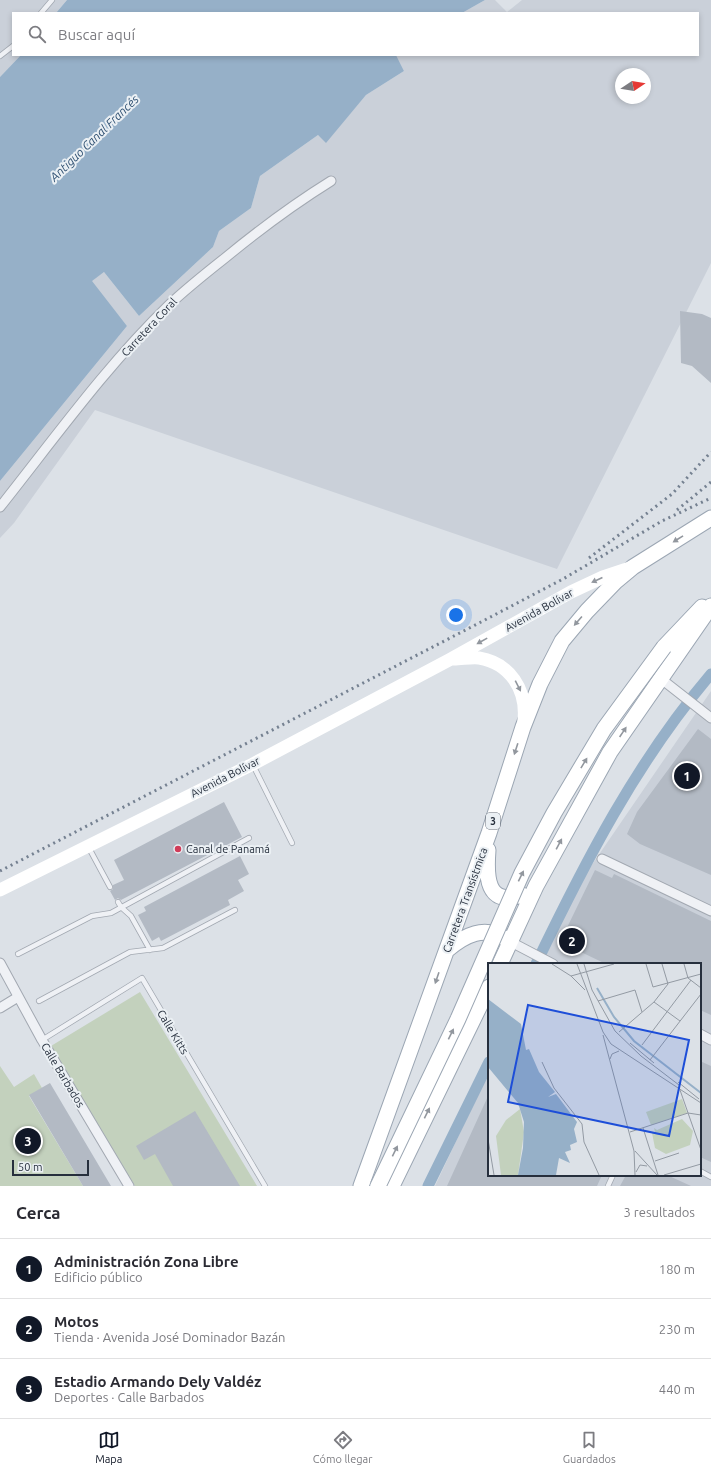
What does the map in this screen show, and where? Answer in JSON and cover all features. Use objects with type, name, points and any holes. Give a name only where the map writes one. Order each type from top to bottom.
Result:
[{"type":"main road","name":"Carretera Transístmica","points":[[360,1185],[489,833],[523,728],[540,684],[562,641],[586,611],[615,582],[634,567],[711,518]]},
{"type":"main road","name":"Avenida Bolívar","points":[[0,890],[252,764],[448,660],[570,592],[603,577],[634,567]]},
{"type":"main road","points":[[378,1186],[458,1019],[499,923],[526,866],[554,813],[604,729],[664,647],[692,616],[711,599]]},
{"type":"main road","points":[[500,963],[536,886],[610,752],[711,606]]},
{"type":"main road","name":"Avenida Bolívar","points":[[448,660],[478,658],[488,660],[494,662],[514,677],[521,690],[525,708],[523,728]]},
{"type":"main road","points":[[489,833],[487,869],[489,883],[495,894],[502,898],[511,899],[522,895],[536,886]]},
{"type":"main road","points":[[447,950],[462,938],[473,933],[484,932],[495,934],[511,942]]},
{"type":"main road","points":[[392,1186],[488,989]]},
{"type":"street","name":"Carretera Coral","points":[[0,507],[125,352],[169,305],[203,275],[249,239],[300,200],[331,181]]},
{"type":"street","points":[[660,678],[711,718]]},
{"type":"street","points":[[602,859],[711,910]]},
{"type":"street","points":[[511,942],[550,963]]},
{"type":"street","name":"Calle Barbados","points":[[0,963],[42,1040],[129,1186]]},
{"type":"street","points":[[0,1008],[18,997]]},
{"type":"street","points":[[701,1035],[711,1040]]},
{"type":"lane","points":[[42,12],[52,0]]},
{"type":"lane","points":[[0,56],[12,47]]},
{"type":"lane","points":[[252,764],[292,843]]},
{"type":"lane","points":[[18,954],[92,916],[111,913],[121,908],[250,838]]},
{"type":"lane","points":[[88,846],[110,887]]},
{"type":"lane","points":[[118,902],[121,908],[132,916],[150,950]]},
{"type":"lane","points":[[39,1001],[130,952],[163,948],[235,910]]},
{"type":"lane","name":"Calle Kitts","points":[[42,1040],[142,978],[265,1186]]},
{"type":"lane","points":[[701,1172],[711,1177]]},
{"type":"lane","points":[[608,1186],[613,1176]]},
{"type":"shaded area","points":[[0,0],[67,0],[57,12],[12,12],[12,56],[20,56],[0,77]]},
{"type":"shaded area","points":[[485,0],[495,0],[507,12],[464,12]]},
{"type":"shaded area","points":[[522,0],[711,0],[711,263],[557,569],[95,410],[14,523],[0,538],[0,481],[127,326],[91,281],[104,272],[139,316],[213,247],[219,231],[251,208],[260,176],[318,135],[326,142],[366,95],[404,71],[396,56],[699,56],[699,12],[507,12]]},
{"type":"shaded area","points":[[711,691],[711,1186],[435,1186],[488,1073],[488,1176],[701,1176],[701,963],[540,963],[574,891]]},
{"type":"green space","points":[[140,992],[257,1186],[135,1186],[51,1046]]},
{"type":"green space","points":[[0,1066],[14,1087],[34,1074],[42,1088],[29,1096],[83,1186],[0,1186]]},
{"type":"water","points":[[67,0],[485,0],[464,12],[57,12]]},
{"type":"water","name":"Antiguo Canal Francés","points":[[20,56],[396,56],[404,71],[366,95],[326,143],[318,135],[260,176],[251,208],[219,231],[213,247],[139,316],[104,272],[92,281],[127,326],[0,481],[0,77]]},
{"type":"building","points":[[680,311],[702,314],[711,318],[711,383],[692,366],[681,363]]},
{"type":"building","points":[[698,729],[711,739],[711,875],[640,844],[627,834],[637,812]]},
{"type":"building","name":"Canal de Panamá","points":[[224,802],[242,837],[121,900],[118,898],[115,900],[110,891],[113,889],[113,885],[124,880],[114,860]]},
{"type":"building","name":"Canal de Panamá","points":[[240,856],[249,874],[238,880],[244,891],[228,900],[230,905],[161,941],[159,937],[152,941],[138,915],[146,911],[144,907]]},
{"type":"building","points":[[595,870],[612,878],[614,874],[711,921],[711,1015],[701,1010],[701,963],[604,963],[560,942]]},
{"type":"building","points":[[701,1061],[711,1066],[711,1162],[701,1157]]},
{"type":"building","points":[[50,1083],[111,1186],[83,1186],[29,1095]]},
{"type":"building","points":[[488,1096],[488,1176],[602,1176],[597,1186],[447,1186]]},
{"type":"building","points":[[195,1111],[240,1186],[173,1186],[155,1154],[144,1160],[136,1146]]},
{"type":"building","points":[[625,1176],[669,1176],[691,1186],[620,1186]]},
{"type":"waterway","points":[[536,963],[593,850],[614,813],[659,742],[684,707],[711,674]]},
{"type":"waterway","points":[[428,1186],[488,1064]]},
{"type":"railway","points":[[589,558],[672,494],[711,452]]},
{"type":"railway","points":[[677,510],[711,482]]},
{"type":"railway","points":[[0,871],[563,579],[662,521],[711,498]]},
{"type":"place","name":"Administración Zona Libre","points":[[687,776]]},
{"type":"place","name":"Canal de Panamá","points":[[178,849]]},
{"type":"place","name":"Motos","points":[[572,941]]},
{"type":"place","name":"Estadio Armando Dely Valdéz","points":[[28,1141]]}]
